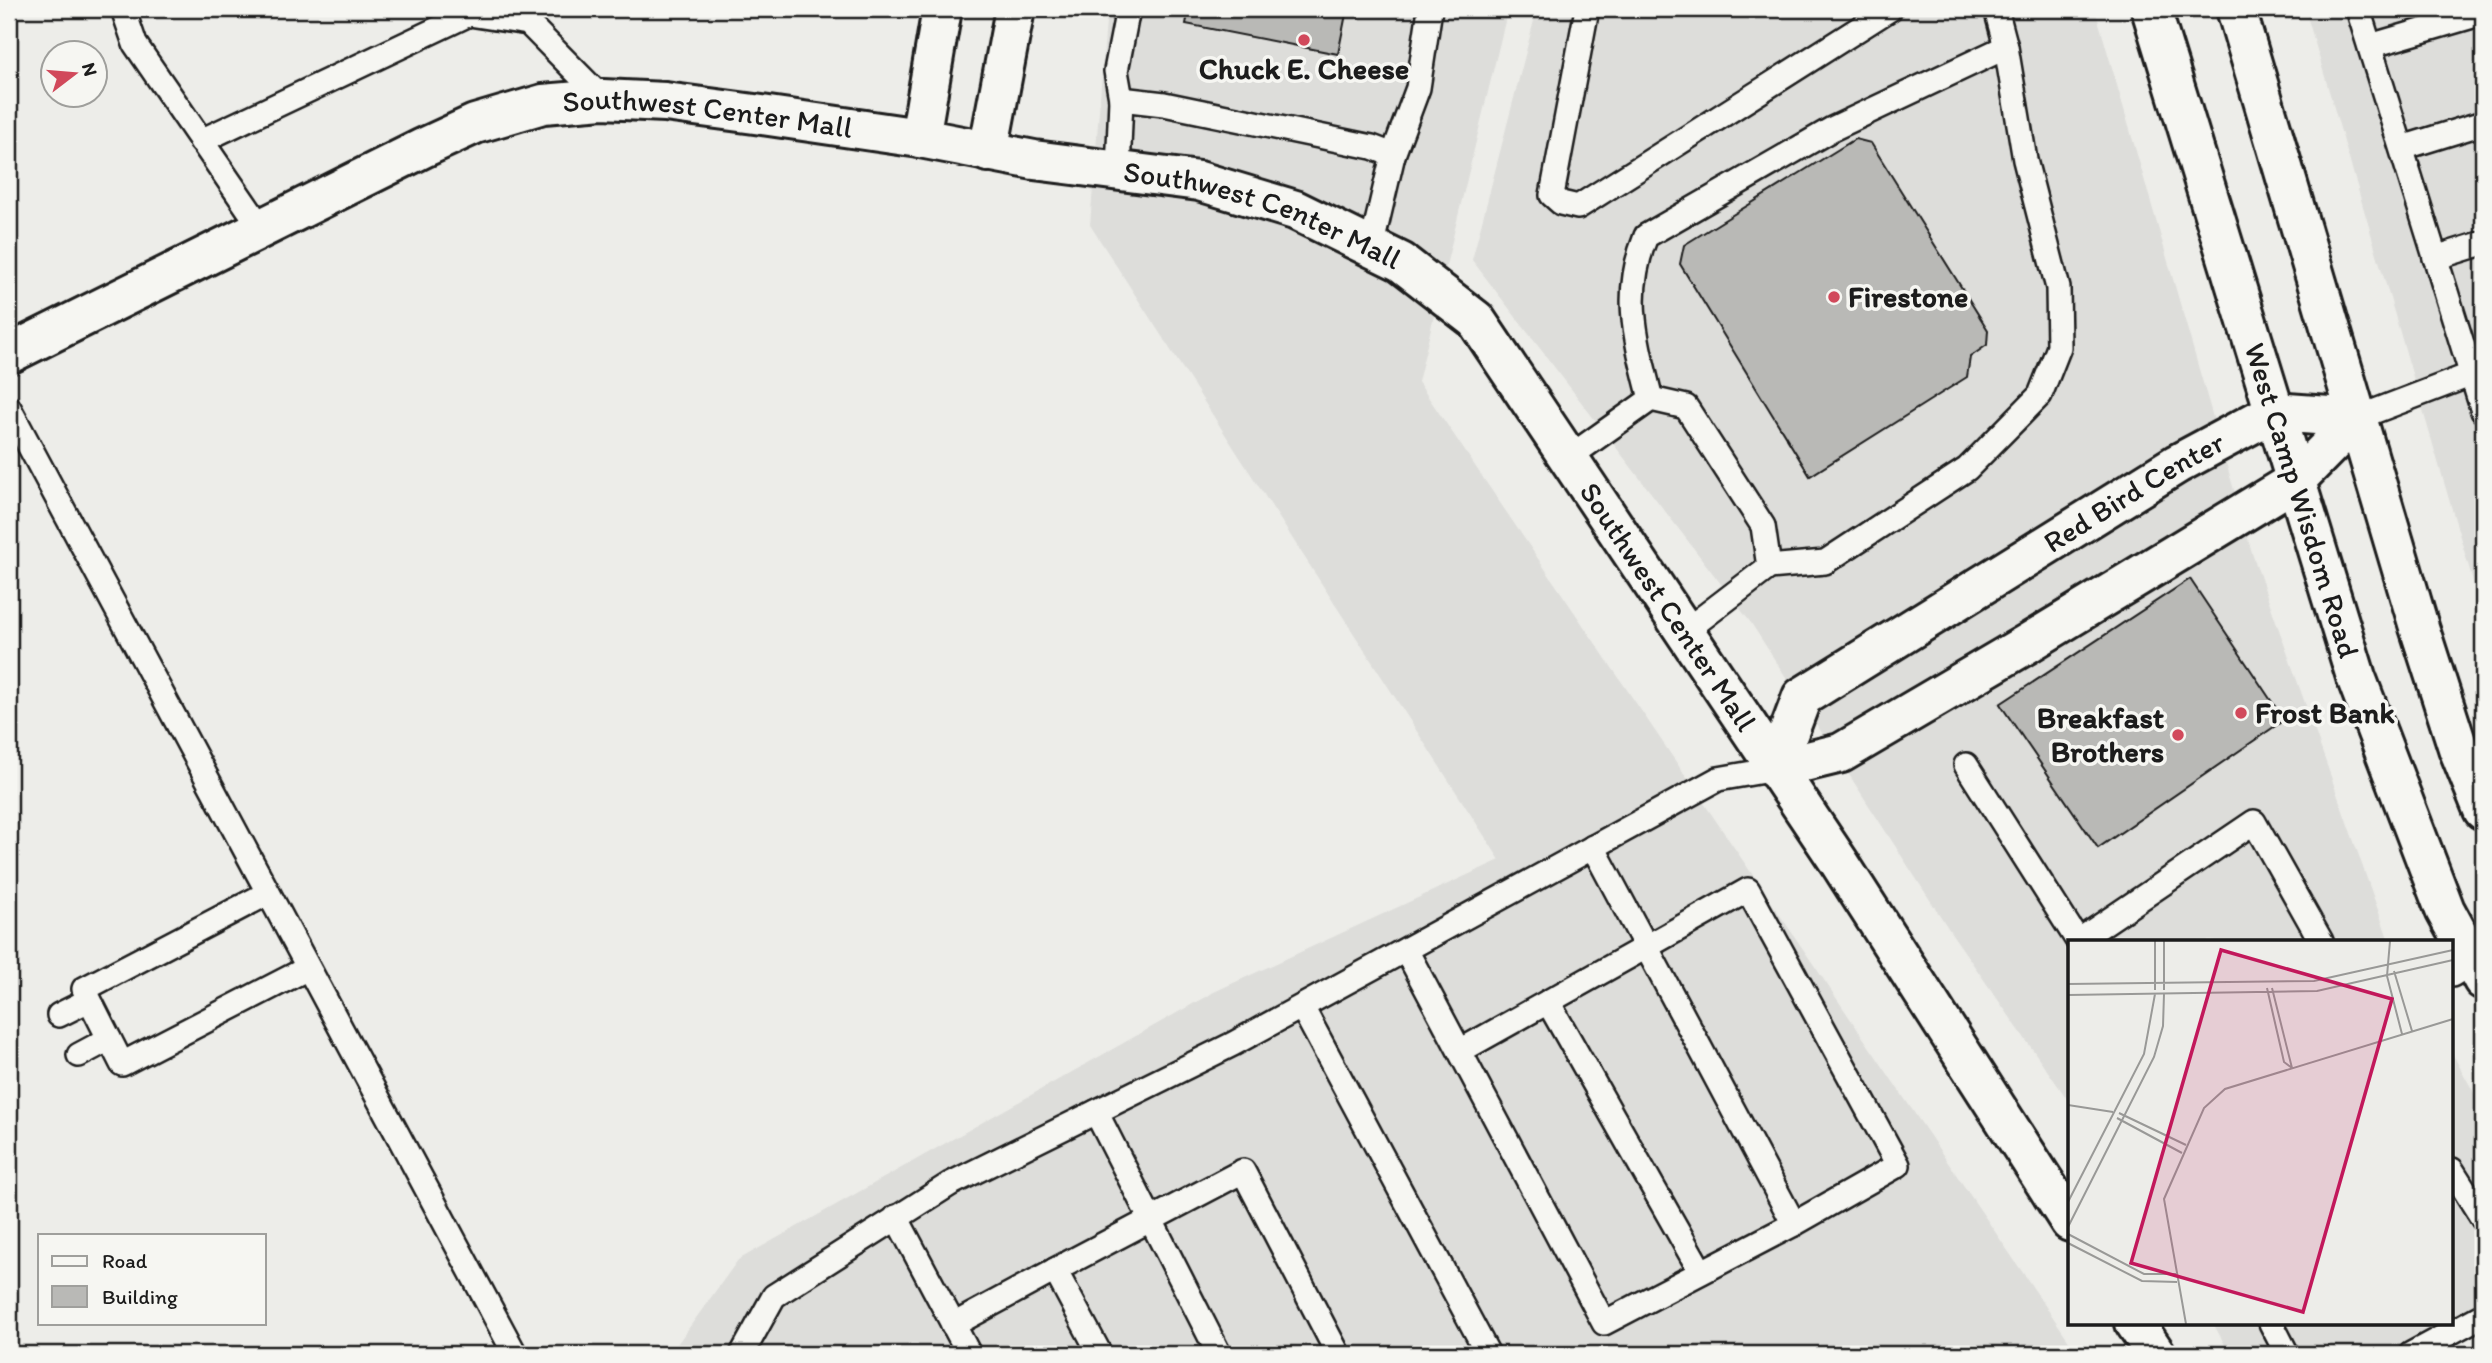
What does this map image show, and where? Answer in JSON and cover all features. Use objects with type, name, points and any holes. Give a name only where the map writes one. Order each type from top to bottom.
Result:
[{"type":"street","points":[[920,138],[942,9]]},
{"type":"street","points":[[988,152],[1015,9]]},
{"type":"street","name":"West Camp Wisdom Road","points":[[2151,9],[2356,677],[2397,790],[2469,972]]},
{"type":"street","points":[[2236,9],[2419,627],[2458,748],[2479,787]]},
{"type":"street","name":"Southwest Center Mall","points":[[11,347],[475,124],[543,104],[603,99],[665,102],[920,138],[988,152],[1199,181],[1295,210],[1401,262],[1476,320],[1775,769],[2060,1185],[2068,1215]]},
{"type":"street","points":[[2274,412],[2357,418]]},
{"type":"street","name":"Red Bird Center","points":[[1775,769],[1802,697],[2177,464],[2274,412]]},
{"type":"street","points":[[1775,769],[1841,752],[2295,481],[2357,418]]},
{"type":"street","points":[[2136,1324],[2155,1354]]},
{"type":"lane","points":[[123,9],[135,44],[260,226]]},
{"type":"lane","points":[[1118,171],[1121,99],[1116,71],[1128,9]]},
{"type":"lane","points":[[1371,248],[1393,155],[1418,88],[1430,9]]},
{"type":"lane","points":[[1587,9],[1552,195],[1561,203],[1578,207],[1891,9]]},
{"type":"lane","points":[[1684,632],[1769,567],[1825,562],[1967,468],[2040,395],[2059,347],[2058,288],[2025,160],[2006,47],[1996,9]]},
{"type":"lane","points":[[2358,9],[2435,258],[2477,372],[2483,411]]},
{"type":"lane","points":[[201,141],[468,13],[528,23],[603,99]]},
{"type":"lane","points":[[2370,46],[2483,13]]},
{"type":"lane","points":[[1651,399],[1634,330],[1634,265],[1646,236],[1832,129],[2006,47]]},
{"type":"lane","points":[[1121,99],[1177,107],[1372,147],[1393,155]]},
{"type":"lane","points":[[2402,148],[2483,123]]},
{"type":"lane","points":[[2435,258],[2483,243]]},
{"type":"lane","points":[[2357,418],[2477,372]]},
{"type":"lane","points":[[1568,458],[1651,399],[1686,407],[1763,526],[1769,567]]},
{"type":"lane","points":[[9,408],[515,1354]]},
{"type":"lane","points":[[1966,765],[2077,940]]},
{"type":"lane","points":[[742,1354],[774,1296],[950,1184],[1302,1007],[1718,779],[1775,769]]},
{"type":"lane","points":[[2079,940],[2253,822],[2320,940]]},
{"type":"lane","points":[[1593,847],[1794,1224]]},
{"type":"lane","points":[[1406,950],[1604,1323],[1794,1224],[1898,1165],[1748,890],[1460,1051]]},
{"type":"lane","points":[[268,893],[84,989],[122,1064],[308,968]]},
{"type":"lane","points":[[59,1015],[89,1000]]},
{"type":"lane","points":[[1548,1002],[1701,1272]]},
{"type":"lane","points":[[1302,1007],[1488,1354]]},
{"type":"lane","points":[[79,1055],[109,1039]]},
{"type":"lane","points":[[1096,1112],[1219,1354]]},
{"type":"lane","points":[[953,1325],[1243,1171],[1338,1354]]},
{"type":"lane","points":[[2454,1173],[2483,1219]]},
{"type":"lane","points":[[896,1217],[969,1354]]},
{"type":"lane","points":[[1055,1270],[1100,1354]]},
{"type":"lane","points":[[2411,1354],[2483,1315]]},
{"type":"lane","points":[[2272,1324],[2287,1354]]},
{"type":"shaded area","points":[[1107,9],[1508,9],[1418,382],[2078,1354],[670,1354],[738,1260],[1214,992],[1500,860],[1090,225]]},
{"type":"shaded area","points":[[1537,9],[2095,9],[2253,556],[2389,940],[2068,940],[2068,1100],[1952,934],[1751,623],[1472,260]]},
{"type":"shaded area","points":[[2305,9],[2483,9],[2483,615]]},
{"type":"shaded area","points":[[2454,1057],[2483,1109],[2483,1328],[2434,1354],[2230,1354],[2214,1324],[2454,1324]]},
{"type":"building","name":"Chuck E. Cheese","points":[[1189,9],[1347,9],[1338,54],[1186,24]]},
{"type":"building","name":"Firestone","points":[[1855,139],[1871,143],[1988,330],[1987,345],[1970,357],[1967,377],[1810,476],[1680,264],[1684,245]]},
{"type":"building","points":[[2190,579],[2284,720],[2098,848],[2000,704]]},
{"type":"place","name":"Chuck E. Cheese","points":[[1304,40]]},
{"type":"place","name":"Firestone","points":[[1834,297]]},
{"type":"place","name":"Frost Bank","points":[[2241,713]]},
{"type":"place","name":"Breakfast Brothers","points":[[2178,735]]}]
